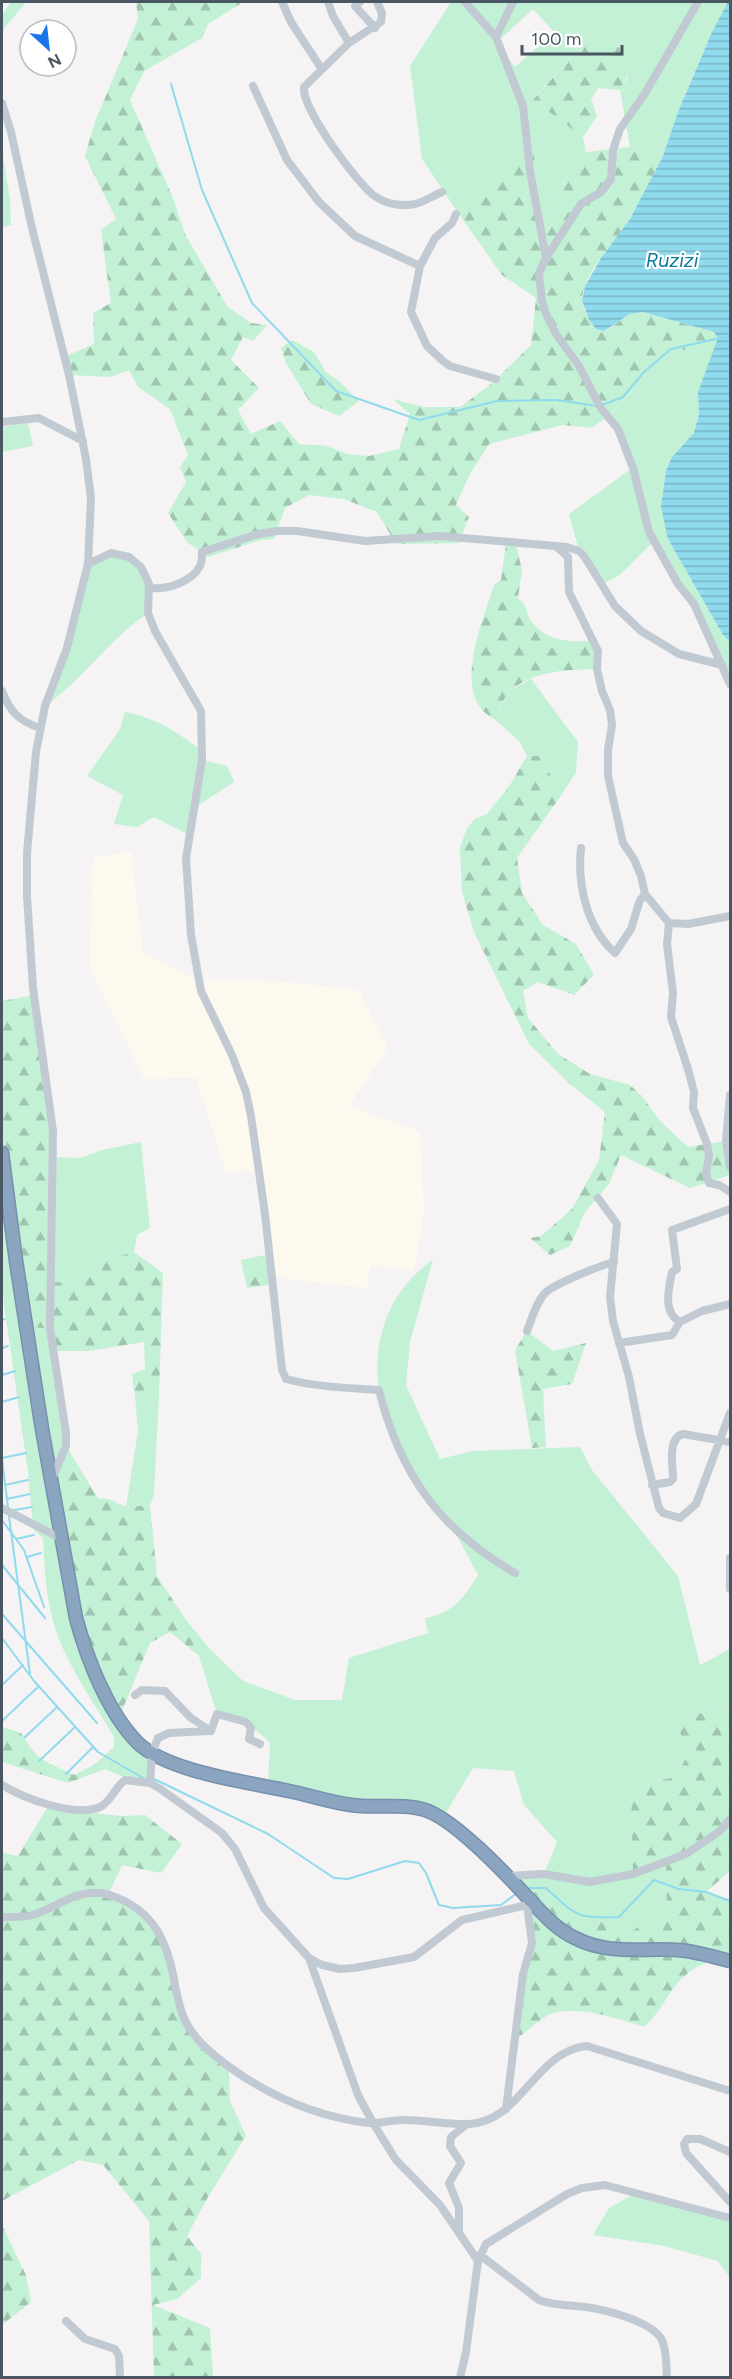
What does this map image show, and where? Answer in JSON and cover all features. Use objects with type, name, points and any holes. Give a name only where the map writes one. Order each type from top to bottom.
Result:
[{"type":"highway","points":[[2,1153],[17,1272],[60,1538],[84,1646],[101,1686],[119,1718],[138,1743],[152,1753],[214,1776],[350,1805],[427,1811],[461,1833],[557,1928],[594,1947],[627,1951],[679,1950],[730,1961]]},
{"type":"street","points":[[282,2],[291,22],[321,68]]},
{"type":"street","points":[[328,2],[333,16],[349,43]]},
{"type":"street","points":[[360,2],[355,6],[375,28]]},
{"type":"street","points":[[377,2],[382,17],[381,22],[349,43],[321,68],[304,87],[306,98],[334,148],[366,188],[382,200],[412,206],[442,192]]},
{"type":"street","points":[[465,2],[496,37],[523,106],[530,171],[546,258]]},
{"type":"street","points":[[496,37],[513,2]]},
{"type":"street","points":[[698,2],[644,95],[620,129],[613,150],[611,179],[602,192],[581,204],[546,258],[539,273],[546,314],[556,334],[579,366],[600,406],[618,429],[633,468],[649,532],[678,584],[694,604],[730,684]]},
{"type":"street","points":[[253,86],[287,160],[319,202],[355,236],[420,266]]},
{"type":"street","points":[[2,103],[11,132],[32,228],[69,375],[83,441],[91,498],[88,564],[67,648],[45,706],[31,794],[27,896],[33,988],[53,1131],[50,1329],[66,1433],[66,1446],[52,1479]]},
{"type":"street","points":[[456,214],[452,223],[435,238],[420,266],[411,312],[427,346],[450,366],[496,378]]},
{"type":"street","points":[[2,422],[39,418],[83,441]]},
{"type":"street","points":[[150,588],[162,590],[172,587],[196,572],[201,563],[202,552],[270,532],[297,531],[365,541],[447,537],[556,546],[573,549],[584,556],[615,606],[641,631],[679,654],[722,665]]},
{"type":"street","points":[[556,546],[568,557],[569,592],[598,651],[597,669],[602,691],[610,710],[612,725],[608,767],[612,798],[623,843],[638,868],[645,894],[669,923],[667,944],[673,993],[671,1017],[694,1092],[693,1108],[707,1144],[709,1156],[706,1173],[710,1183],[730,1192]]},
{"type":"street","points":[[88,564],[111,553],[129,557],[141,567],[150,588],[148,613],[155,631],[201,711],[202,760],[186,858],[191,935],[201,991],[232,1054],[246,1092],[265,1214],[282,1370],[286,1379],[297,1382],[379,1390],[390,1431],[418,1485],[432,1506],[454,1530],[493,1560],[515,1572]]},
{"type":"street","points":[[2,691],[7,705],[18,719],[40,728]]},
{"type":"street","points":[[581,848],[580,881],[593,925],[606,945],[615,953],[631,929],[640,900],[645,894]]},
{"type":"street","points":[[669,923],[688,924],[730,916]]},
{"type":"street","points":[[730,1095],[726,1141],[730,1167]]},
{"type":"street","points":[[598,1198],[617,1224],[610,1298],[652,1485],[658,1508],[663,1513],[680,1518],[696,1504],[730,1413]]},
{"type":"street","points":[[680,1322],[675,1319],[668,1303],[672,1272],[677,1269],[672,1230],[730,1209]]},
{"type":"street","points":[[527,1331],[534,1311],[548,1291],[596,1267],[614,1262]]},
{"type":"street","points":[[619,1343],[672,1335],[680,1322],[702,1311],[730,1304]]},
{"type":"street","points":[[652,1485],[670,1482],[673,1479],[674,1438],[682,1434],[730,1442]]},
{"type":"street","points":[[3,1509],[60,1538]]},
{"type":"street","points":[[730,1558],[730,1589]]},
{"type":"street","points":[[135,1695],[142,1690],[165,1691],[191,1718],[211,1731]]},
{"type":"street","points":[[211,1731],[218,1714],[246,1722],[251,1728],[249,1739],[260,1744]]},
{"type":"street","points":[[150,1780],[152,1753],[158,1738],[169,1733],[211,1731]]},
{"type":"street","points":[[2,1785],[22,1796],[63,1808],[82,1810],[102,1805],[108,1800],[113,1790],[125,1780],[150,1780],[215,1828],[228,1841],[235,1849],[264,1908],[309,1958],[322,1965],[340,1969],[414,1957],[462,1920],[528,1901],[532,1943],[524,1974],[506,2109]]},
{"type":"street","points":[[509,1880],[544,1874],[590,1882],[633,1874],[686,1854],[720,1831],[730,1819]]},
{"type":"street","points":[[2,1917],[21,1918],[33,1915],[84,1893],[108,1895],[131,1904],[152,1922],[161,1935],[169,1952],[179,2007],[198,2042],[252,2084],[294,2105],[334,2118],[373,2123],[395,2119],[468,2124],[487,2120],[506,2109],[561,2053],[575,2047],[587,2046],[730,2091]]},
{"type":"street","points":[[309,1958],[358,2096],[373,2123],[396,2160],[440,2205],[459,2234],[479,2258],[539,2300],[550,2304],[595,2309],[643,2323],[653,2329],[663,2344],[667,2378]]},
{"type":"street","points":[[459,2234],[459,2208],[449,2183],[461,2163],[450,2146],[451,2137],[468,2124]]},
{"type":"street","points":[[730,2152],[700,2139],[687,2139],[684,2144],[686,2153],[730,2202]]},
{"type":"street","points":[[460,2378],[466,2352],[479,2258],[486,2244],[495,2236],[567,2194],[595,2185],[615,2187],[730,2218]]},
{"type":"street","points":[[66,2321],[85,2339],[115,2349],[119,2356],[120,2378]]},
{"type":"shaded area","points":[[131,852],[143,953],[198,980],[276,981],[358,989],[388,1047],[349,1106],[414,1129],[420,1134],[424,1211],[414,1270],[370,1266],[367,1288],[287,1279],[272,1273],[259,1169],[226,1173],[196,1078],[144,1079],[90,966],[93,857]]},
{"type":"green space","points":[[11,2],[26,2],[2,31],[2,15]]},
{"type":"green space","points":[[136,2],[243,2],[208,24],[202,38],[144,71],[130,100],[173,198],[185,234],[227,306],[251,323],[267,325],[253,341],[243,337],[231,360],[259,388],[238,410],[251,434],[280,421],[299,444],[327,446],[347,454],[369,456],[399,449],[410,414],[393,399],[423,407],[460,407],[491,384],[531,345],[536,298],[502,275],[461,217],[466,198],[534,147],[535,181],[521,200],[548,228],[555,223],[560,186],[586,152],[630,147],[663,156],[631,217],[588,279],[582,300],[584,308],[596,329],[605,331],[630,314],[643,312],[714,332],[705,344],[673,353],[646,375],[609,416],[591,428],[563,425],[489,444],[470,474],[456,505],[469,517],[459,543],[396,544],[377,512],[344,499],[309,495],[285,508],[274,539],[261,540],[208,557],[187,542],[168,513],[186,482],[180,467],[188,455],[170,409],[138,387],[129,370],[110,377],[69,375],[64,357],[94,344],[93,313],[111,303],[101,230],[116,219],[85,156],[95,122],[138,19]]},
{"type":"green space","points":[[451,2],[728,2],[692,77],[663,156],[630,147],[620,90],[628,77],[580,47],[533,99],[583,137],[586,152],[560,186],[555,223],[548,228],[521,200],[535,181],[534,148],[466,198],[461,217],[422,159],[410,66]],"holes":[[[533,9],[554,32],[515,67],[495,44]]]},
{"type":"green space","points":[[580,47],[627,47],[629,59],[626,79],[620,90],[598,88],[591,100],[597,116],[583,137],[533,100]]},
{"type":"green space","points":[[2,149],[10,200],[11,225],[2,227]]},
{"type":"green space","points":[[714,332],[719,338],[698,392],[699,414],[694,433],[672,457],[668,539],[723,635],[730,642],[730,684],[694,604],[653,542],[620,575],[602,584],[579,551],[569,514],[632,468],[609,416],[647,374],[664,359],[680,350],[704,343]]},
{"type":"green space","points":[[292,340],[314,352],[326,372],[339,381],[359,401],[339,416],[311,404],[286,363],[281,348]]},
{"type":"green space","points":[[28,423],[33,446],[2,452],[2,427]]},
{"type":"green space","points":[[506,544],[516,545],[522,570],[518,598],[524,604],[532,622],[545,634],[560,640],[594,640],[597,669],[552,672],[531,678],[508,693],[494,719],[483,711],[475,699],[472,667],[479,632],[494,585],[501,580]]},
{"type":"green space","points":[[119,554],[145,574],[148,613],[45,706],[88,564]]},
{"type":"green space","points":[[531,679],[578,742],[576,772],[560,797],[542,756],[527,756],[519,741],[494,719],[509,691]]},
{"type":"green space","points":[[125,712],[157,722],[175,732],[202,751],[202,760],[227,766],[234,782],[196,807],[189,835],[154,817],[137,827],[114,824],[123,795],[87,776],[120,729]]},
{"type":"green space","points":[[527,756],[542,756],[560,797],[517,858],[522,893],[543,925],[576,944],[594,975],[574,995],[538,982],[523,991],[528,1018],[558,1054],[590,1074],[630,1085],[642,1096],[660,1121],[688,1147],[726,1141],[730,1175],[690,1188],[621,1155],[609,1184],[585,1212],[570,1246],[550,1255],[530,1238],[541,1236],[572,1209],[599,1160],[605,1112],[571,1085],[529,1044],[474,932],[462,892],[460,848],[467,828],[475,819],[487,814],[510,785]]},
{"type":"green space","points":[[34,995],[53,1131],[51,1283],[87,1279],[91,1263],[134,1252],[163,1273],[159,1396],[135,1396],[132,1374],[145,1369],[144,1342],[88,1351],[52,1351],[50,1329],[26,1326],[2,1153],[2,1001]]},
{"type":"green space","points":[[141,1142],[150,1228],[137,1235],[134,1252],[91,1263],[87,1279],[50,1283],[53,1157],[80,1158],[102,1150]]},
{"type":"green space","points":[[2,1153],[50,1329],[66,1446],[119,1718],[152,1753],[150,1783],[130,1780],[105,1769],[114,1747],[114,1737],[71,1666],[53,1621],[46,1580],[43,1538],[33,1529],[28,1472],[2,1290]]},
{"type":"green space","points":[[270,1254],[273,1284],[247,1288],[241,1260]]},
{"type":"green space","points":[[433,1259],[410,1342],[406,1385],[440,1459],[473,1451],[580,1447],[592,1470],[678,1576],[700,1665],[730,1649],[730,1705],[675,1721],[689,1753],[675,1777],[631,1787],[666,1863],[667,1907],[632,1932],[594,1918],[581,1917],[546,1888],[526,1887],[505,1876],[544,1874],[557,1842],[524,1805],[514,1771],[473,1768],[442,1819],[427,1811],[358,1806],[268,1786],[270,1742],[246,1722],[217,1714],[199,1656],[209,1648],[243,1681],[295,1700],[342,1700],[349,1658],[428,1633],[425,1618],[450,1609],[478,1575],[454,1530],[418,1485],[379,1390],[379,1346],[386,1318],[400,1292]]},
{"type":"green space","points":[[527,1331],[553,1351],[586,1343],[572,1384],[543,1389],[546,1447],[532,1448],[515,1350]]},
{"type":"green space","points":[[135,1396],[159,1396],[154,1495],[150,1505],[126,1507],[138,1431]]},
{"type":"green space","points":[[66,1446],[98,1498],[111,1500],[126,1507],[150,1505],[157,1576],[186,1620],[209,1648],[199,1656],[170,1632],[150,1643],[119,1718],[84,1646],[52,1479]]},
{"type":"green space","points":[[730,1705],[730,1871],[707,1891],[730,1901],[730,1961],[714,1961],[704,1964],[684,1976],[644,2027],[599,2014],[564,2011],[549,2015],[515,2040],[532,1943],[526,1887],[546,1888],[581,1917],[594,1918],[632,1931],[667,1907],[666,1863],[633,1874],[631,1787],[675,1777],[689,1753],[675,1721]]},
{"type":"green space","points":[[2,1727],[21,1733],[38,1755],[74,1775],[94,1765],[114,1747],[105,1769],[68,1783],[2,1762]]},
{"type":"green space","points":[[47,1808],[122,1816],[145,1815],[182,1844],[161,1873],[122,1865],[108,1895],[131,1904],[161,1935],[187,2025],[229,2067],[230,2101],[246,2136],[187,2236],[201,2254],[201,2278],[177,2299],[153,2305],[210,2328],[213,2377],[154,2377],[149,2221],[103,2165],[79,2160],[2,2201],[2,1853],[18,1856]]},
{"type":"green space","points":[[638,2192],[730,2216],[730,2277],[718,2261],[664,2246],[593,2235],[609,2208]]},
{"type":"green space","points":[[2,2201],[3,2227],[26,2275],[31,2302],[2,2325]]},
{"type":"water","name":"Ruzizi","points":[[730,2],[730,642],[723,635],[668,539],[661,507],[666,471],[672,457],[694,433],[699,414],[698,392],[718,338],[714,332],[643,312],[630,314],[604,331],[596,329],[589,320],[582,301],[585,286],[601,258],[630,219],[663,156],[678,112],[712,32]]},
{"type":"waterway","points":[[171,84],[202,190],[252,303],[336,391],[419,420],[497,401],[556,400],[597,406]]},
{"type":"waterway","points":[[602,405],[623,397],[644,372],[671,349],[720,338]]},
{"type":"waterway","points":[[2,1348],[8,1346]]},
{"type":"waterway","points":[[2,1375],[15,1371]]},
{"type":"waterway","points":[[2,1402],[19,1397]]},
{"type":"waterway","points":[[2,1458],[26,1453]]},
{"type":"waterway","points":[[2,1459],[8,1507]]},
{"type":"waterway","points":[[5,1485],[28,1480]]},
{"type":"waterway","points":[[7,1499],[30,1494]]},
{"type":"waterway","points":[[14,1510],[32,1507]]},
{"type":"waterway","points":[[9,1516],[30,1674]]},
{"type":"waterway","points":[[2,1520],[24,1550],[44,1607]]},
{"type":"waterway","points":[[16,1539],[34,1535]]},
{"type":"waterway","points":[[27,1557],[41,1553]]},
{"type":"waterway","points":[[2,1565],[45,1618]]},
{"type":"waterway","points":[[2,1614],[97,1723]]},
{"type":"waterway","points":[[2,1638],[34,1681],[98,1752],[145,1779]]},
{"type":"waterway","points":[[2,1685],[23,1665]]},
{"type":"waterway","points":[[2,1721],[39,1686]]},
{"type":"waterway","points":[[24,1738],[57,1707]]},
{"type":"waterway","points":[[39,1761],[74,1728]]},
{"type":"waterway","points":[[66,1774],[93,1747]]},
{"type":"waterway","points":[[154,1779],[268,1834],[334,1878],[348,1879],[405,1861],[419,1863],[426,1873],[439,1905],[453,1908],[501,1905],[517,1893]]},
{"type":"waterway","points":[[524,1888],[546,1888],[571,1910],[593,1917],[619,1917],[654,1880],[679,1889],[706,1892],[730,1901]]}]
